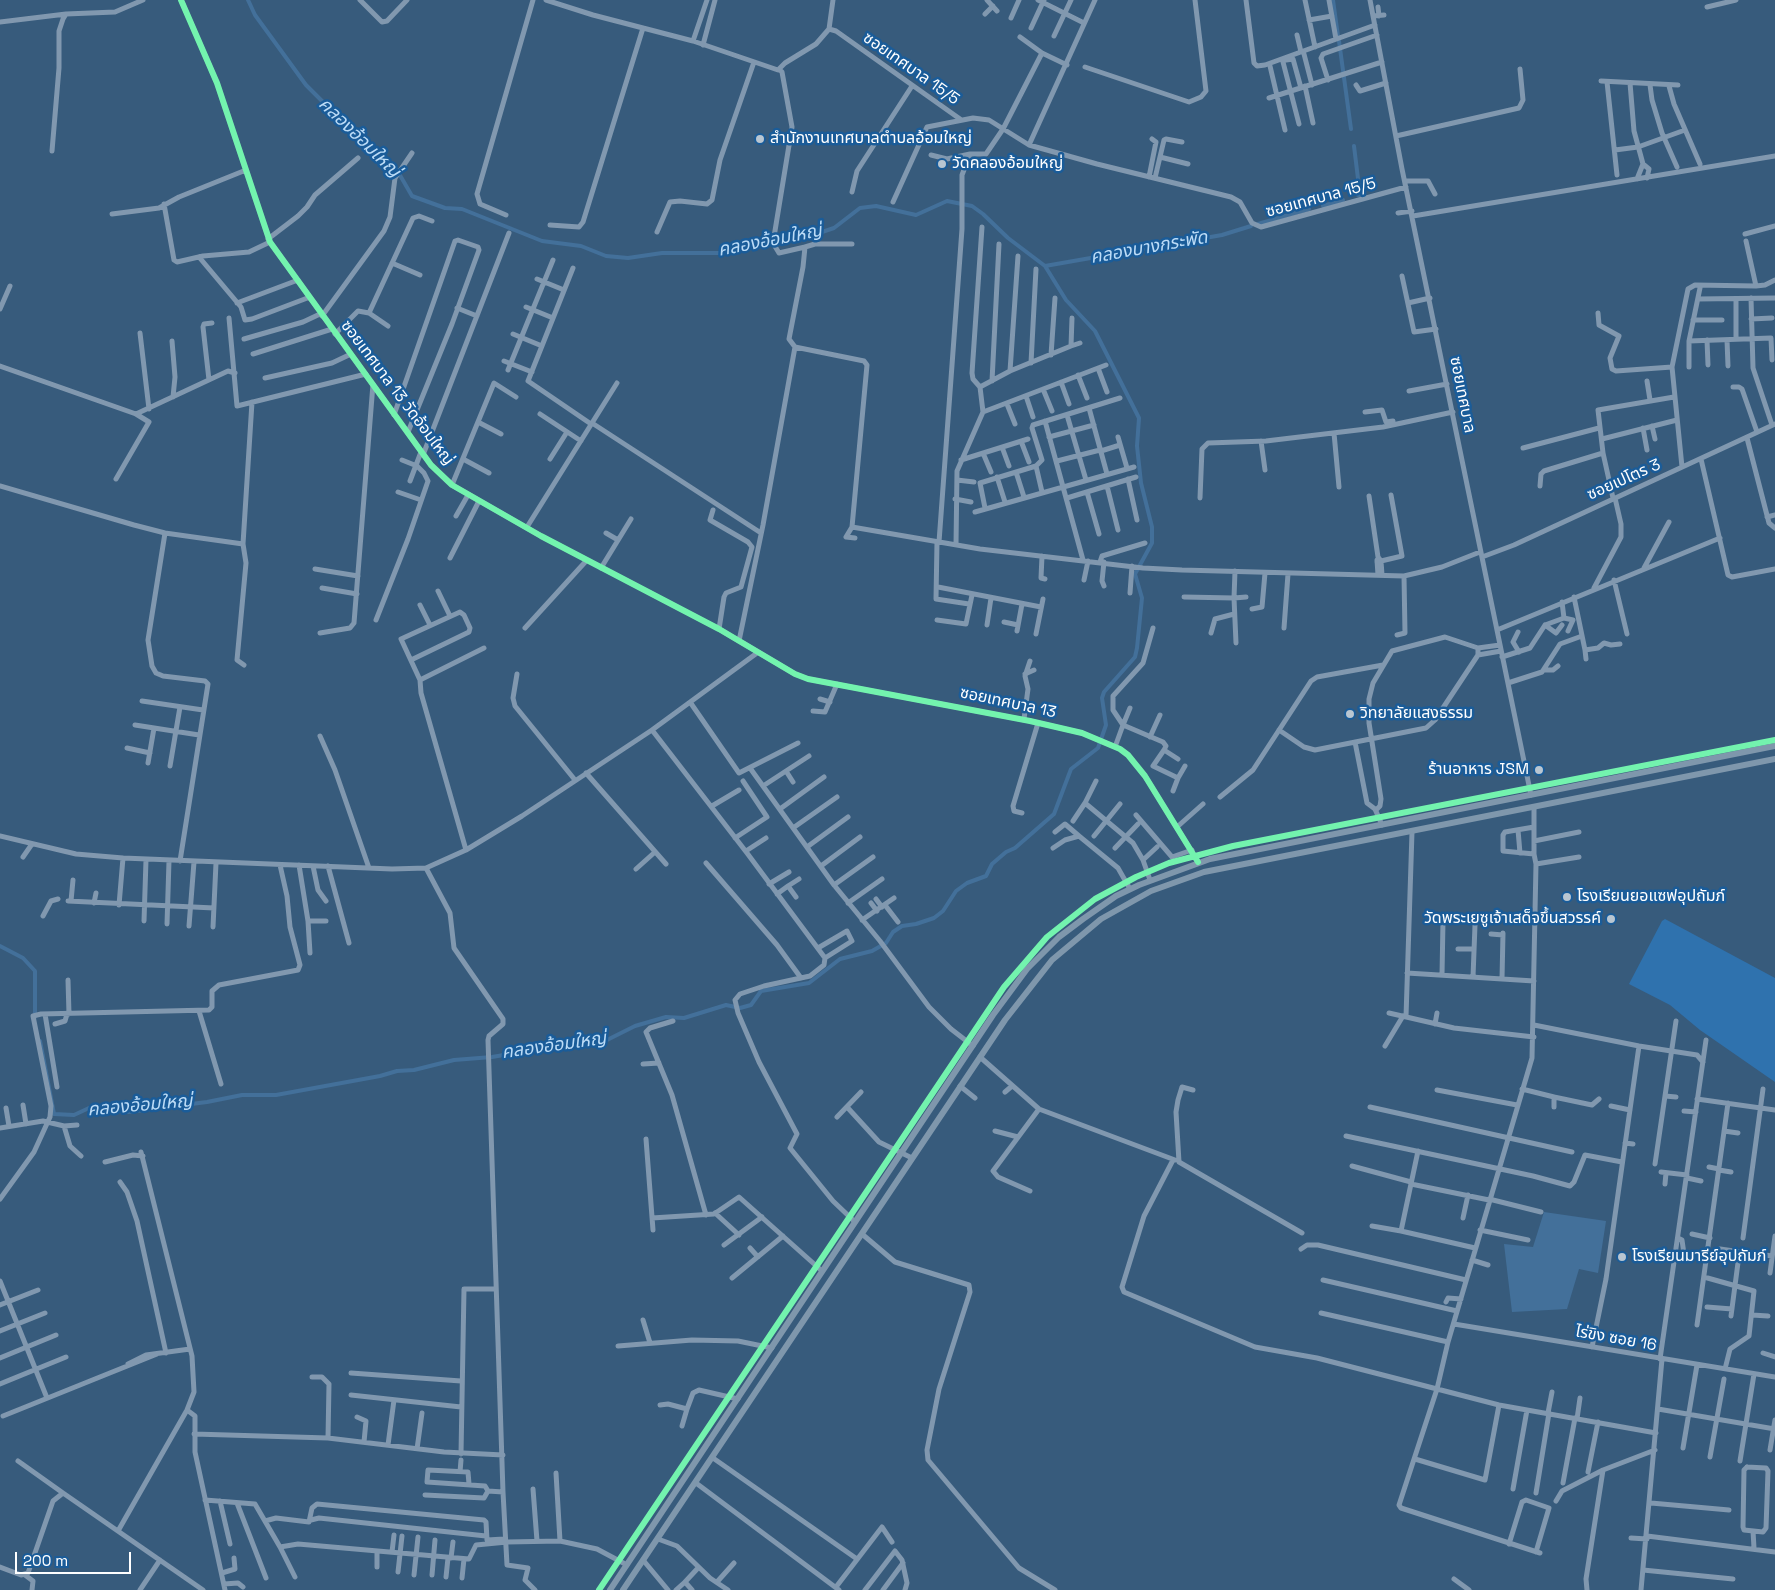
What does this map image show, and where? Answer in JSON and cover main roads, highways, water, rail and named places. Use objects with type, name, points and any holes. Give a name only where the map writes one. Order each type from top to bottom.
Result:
[{"type":"main road","points":[[860,1216],[1013,987],[1042,954],[1083,919],[1130,889],[1198,862],[1775,746]]},
{"type":"main road","points":[[624,1590],[1022,996],[1052,960],[1096,923],[1126,903],[1168,884],[1204,872],[1775,759]]},
{"type":"main road","points":[[1573,786],[1576,799]]},
{"type":"main road","points":[[1531,795],[1534,808]]},
{"type":"main road","points":[[908,1143],[907,1148],[911,1151],[941,1107],[956,1093]]},
{"type":"main road","points":[[610,1590],[855,1222],[872,1203],[900,1164],[904,1166],[901,1174]]},
{"type":"waterway","name":"คลองอ้อมใหญ่","points":[[40,1041],[54,1114],[74,1115],[89,1108],[128,1112],[207,1102],[242,1095],[276,1095],[380,1076],[397,1071],[414,1070],[454,1060],[492,1057],[545,1048],[581,1046],[605,1041],[635,1026],[666,1017],[684,1018],[726,1005],[740,1008],[751,1005],[761,991],[809,983],[840,959],[872,951],[886,943],[893,932],[902,926],[934,918],[943,911],[956,891],[967,883],[986,876],[992,864],[1006,852],[1015,848],[1054,814],[1071,769],[1098,748],[1106,725],[1102,698],[1104,692],[1135,657],[1137,648],[1142,598],[1135,574],[1152,543],[1152,527],[1141,483],[1137,446],[1139,418],[1095,331],[1066,300],[1045,266],[1008,238],[983,214],[972,206],[947,201],[916,215],[876,206],[860,208],[834,228],[807,237],[726,253],[662,253],[628,258],[606,256],[581,246],[542,241],[462,209],[445,208],[412,196],[397,170],[360,139],[306,85],[255,15],[248,0]]},
{"type":"waterway","name":"คลองบางกระพัด","points":[[1333,0],[1338,36]]},
{"type":"waterway","name":"คลองบางกระพัด","points":[[1339,41],[1351,129]]},
{"type":"waterway","name":"คลองบางกระพัด","points":[[1354,146],[1360,195],[1358,195]]},
{"type":"waterway","name":"คลองบางกระพัด","points":[[1323,206],[1343,200]]},
{"type":"waterway","name":"คลองบางกระพัด","points":[[1258,224],[1309,209]]},
{"type":"waterway","name":"คลองบางกระพัด","points":[[1045,266],[1222,235],[1251,226]]},
{"type":"waterway","points":[[0,946],[23,958],[35,971],[35,1017]]},
{"type":"place","name":"สำนักงานเทศบาลตำบลอ้อมใหญ่","points":[[760,139]]},
{"type":"place","name":"วัดคลองอ้อมใหญ่","points":[[942,164]]},
{"type":"place","name":"วิทยาลัยแสงธรรม","points":[[1350,714]]},
{"type":"place","name":"ร้านอาหาร JSM","points":[[1539,770]]},
{"type":"place","name":"โรงเรียนยอแซฟอุปถัมภ์","points":[[1567,897]]},
{"type":"place","name":"วัดพระเยซูเจ้าเสด็จขึ้นสวรรค์","points":[[1611,919]]},
{"type":"place","name":"โรงเรียนมารีย์อุปถัมภ์","points":[[1622,1257]]}]
